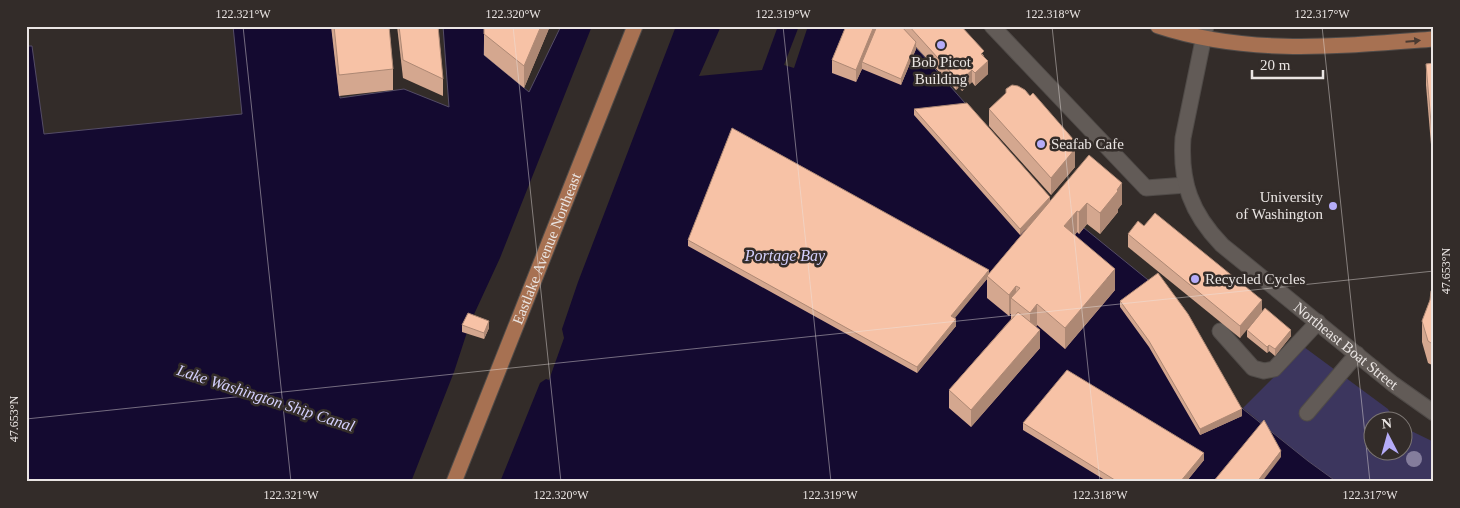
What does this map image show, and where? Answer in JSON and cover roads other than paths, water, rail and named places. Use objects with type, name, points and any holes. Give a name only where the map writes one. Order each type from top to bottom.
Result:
[{"type":"main road","name":"Eastlake Avenue Northeast","points":[[456,477],[635,26]]},
{"type":"main road","points":[[1158,26],[1204,32],[1280,47],[1319,48],[1434,39]]},
{"type":"street","points":[[992,26],[1146,188],[1186,185]]},
{"type":"street","name":"Northeast Boat Street","points":[[1204,32],[1183,138],[1183,170],[1191,202],[1210,232],[1222,244],[1413,399],[1434,413]]},
{"type":"street","points":[[1220,331],[1253,368],[1264,372],[1274,369],[1318,322]]},
{"type":"street","points":[[1306,413],[1357,354]]},
{"type":"water","name":"Portage Bay","points":[[233,26],[332,26],[340,98],[404,89],[449,107],[443,26],[485,26],[484,55],[529,92],[561,26],[895,26],[1052,202],[1153,284],[1238,405],[1337,482],[26,482],[26,46],[32,46],[44,134],[242,114]]},
{"type":"place","name":"Bob Picot Building","points":[[941,45]]},
{"type":"place","name":"Seafab Cafe","points":[[1041,144]]},
{"type":"place","name":"University of Washington","points":[[1333,206]]},
{"type":"place","name":"Recycled Cycles","points":[[1195,279]]},
{"type":"water label","name":"Lake Washington Ship Canal","points":[[266,398]]}]
